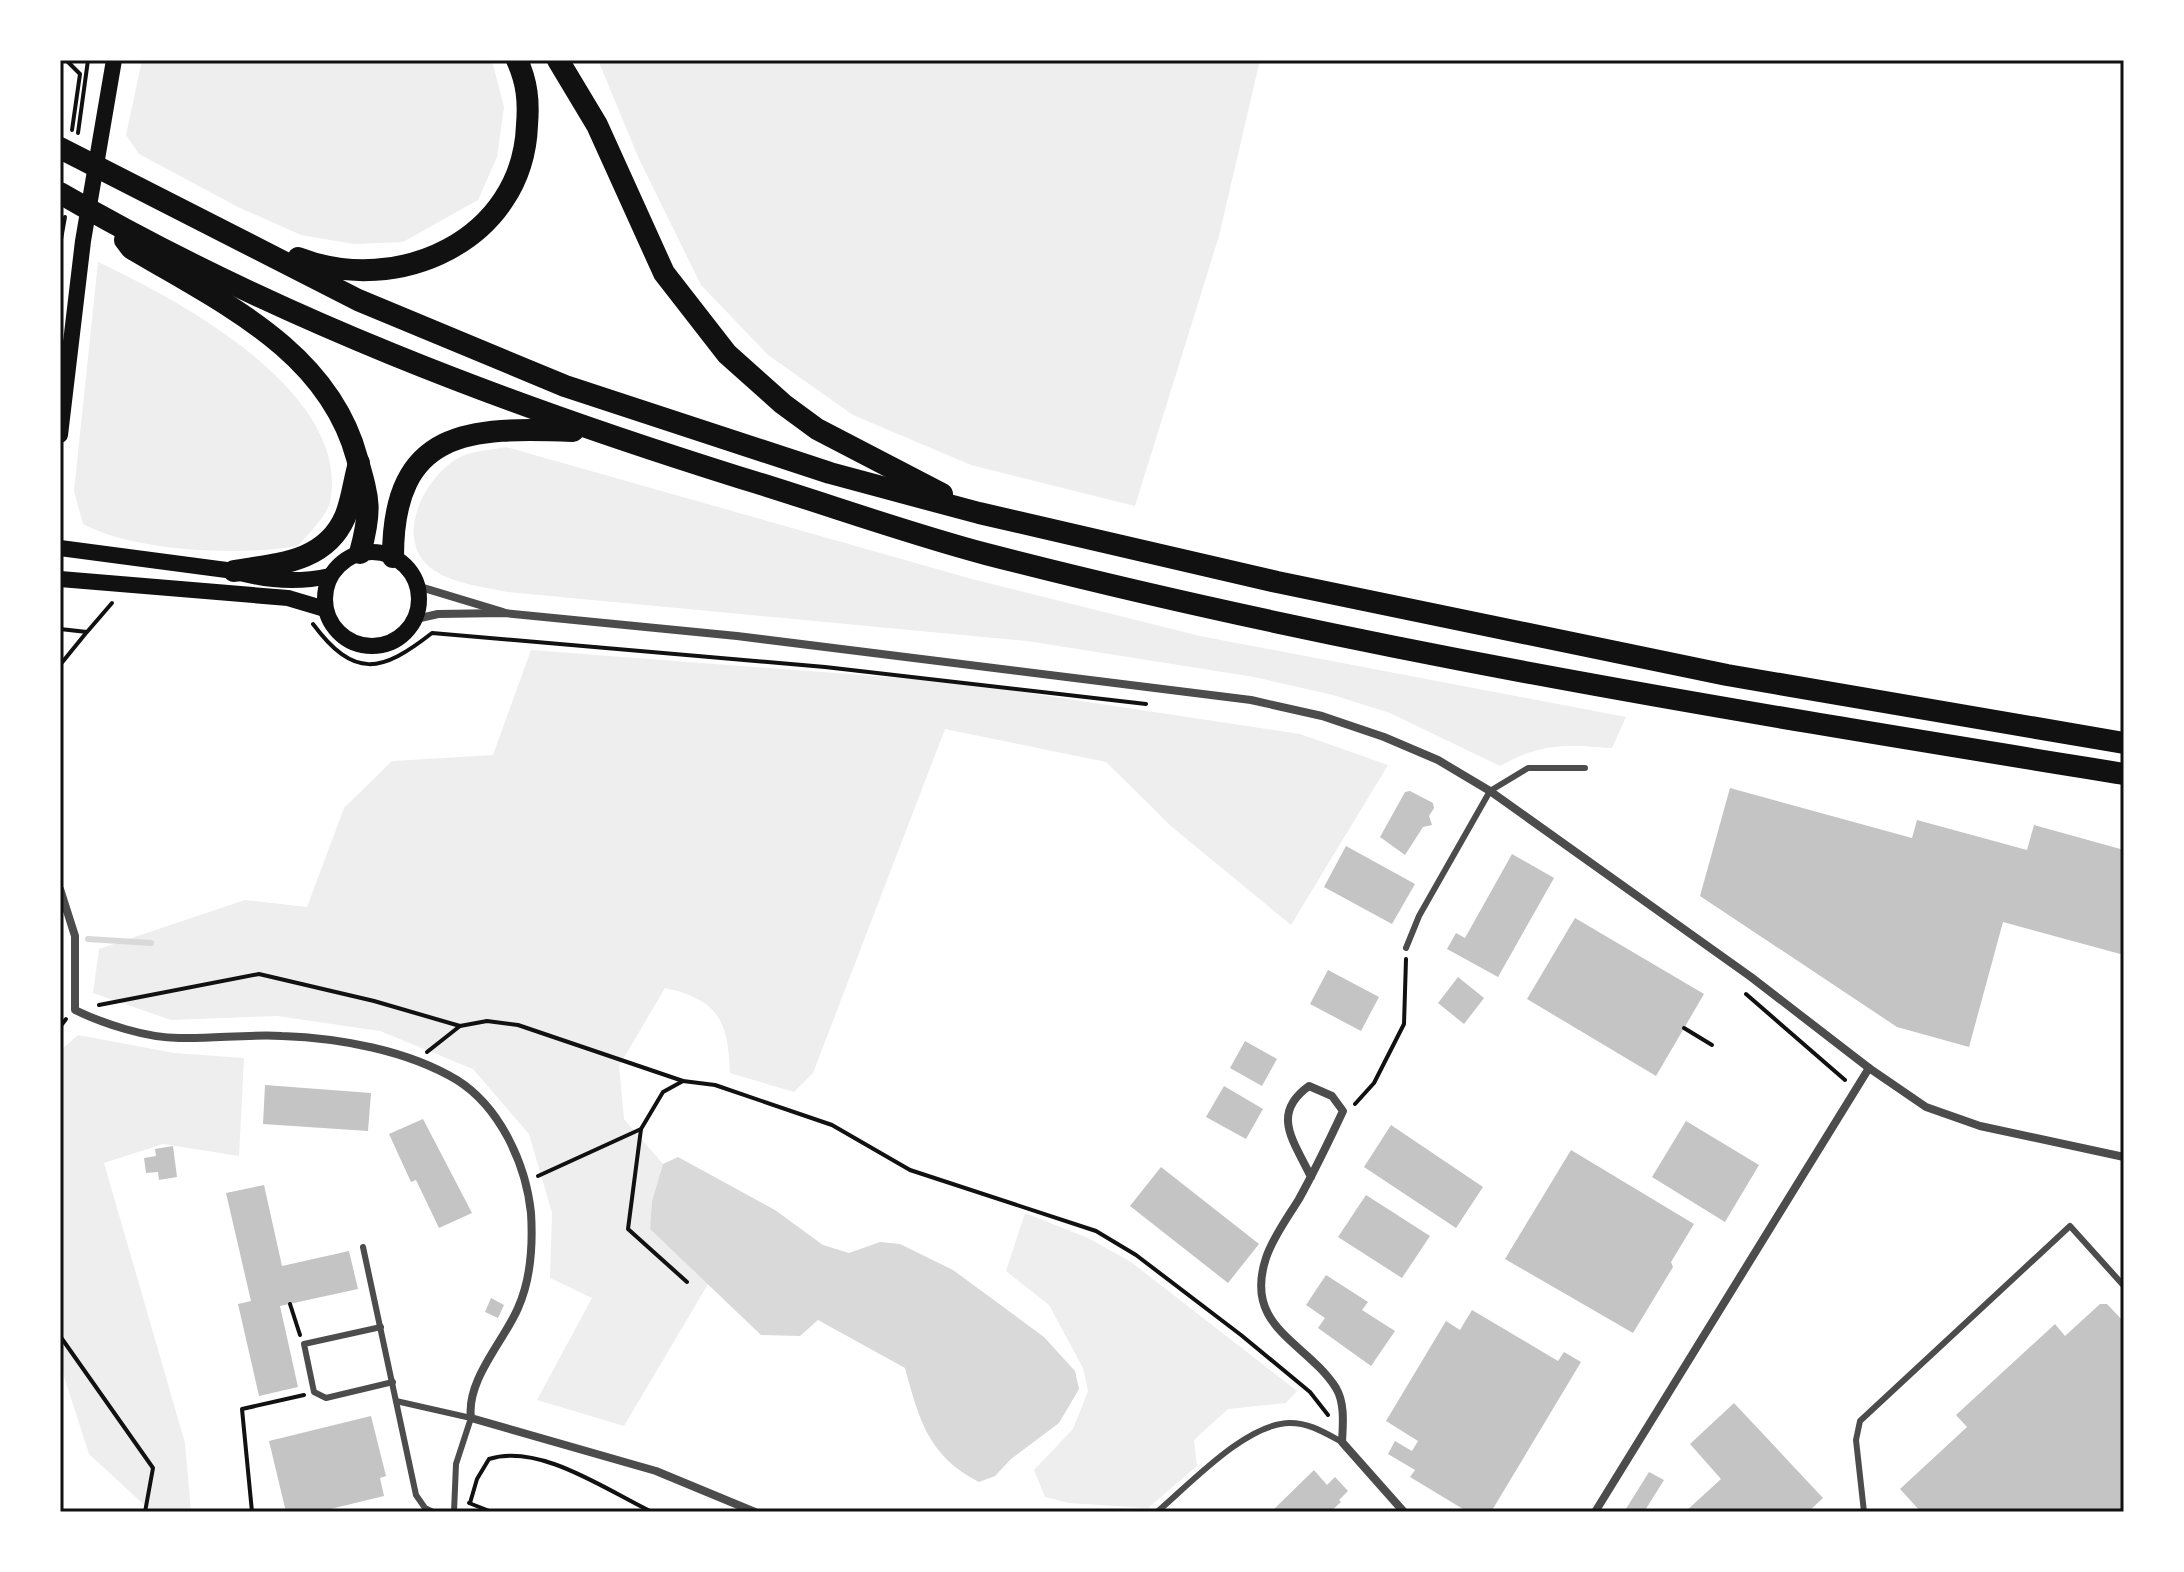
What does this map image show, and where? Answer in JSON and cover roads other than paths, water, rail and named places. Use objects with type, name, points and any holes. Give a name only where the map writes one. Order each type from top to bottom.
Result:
[{"type":"highway","points":[[202,221],[314,264],[353,270],[422,262],[454,250],[480,231],[497,211],[522,162],[528,103],[525,78],[517,60]]},
{"type":"highway","points":[[558,60],[597,125],[664,273],[727,354],[783,404],[817,429],[979,513]]},
{"type":"highway","points":[[60,148],[358,300],[565,386],[830,473],[979,513],[1277,582],[1727,675],[2124,743]]},
{"type":"highway","points":[[60,193],[113,224],[256,293],[409,361],[597,432],[981,553],[1204,607],[1720,708],[2124,774]]},
{"type":"highway","points":[[113,224],[131,248],[240,314],[284,346],[337,403],[350,429],[365,474],[369,503],[360,553]]},
{"type":"highway","points":[[393,557],[402,493],[416,468],[448,441],[490,430],[597,432]]},
{"type":"highway","points":[[234,571],[307,558],[332,538],[346,515],[359,463]]},
{"type":"main road","points":[[60,435],[83,241],[114,60]]},
{"type":"main road","points":[[60,548],[234,571],[258,578],[289,581],[330,576]]},
{"type":"main road","points":[[377,552],[393,557],[406,566],[417,586],[416,619],[399,638],[369,647],[341,636],[325,609],[324,598],[330,576],[342,561],[360,553],[377,552]]},
{"type":"main road","points":[[60,579],[288,598],[325,609]]},
{"type":"street","points":[[417,586],[504,613]]},
{"type":"street","points":[[416,619],[438,614],[504,613],[737,636],[1251,700],[1322,716],[1438,760],[1490,791],[1751,977],[1869,1068],[1926,1107],[1980,1126],[2124,1157]]},
{"type":"street","points":[[60,889],[75,936],[75,1010],[92,1018],[176,1039],[280,1035],[322,1039],[414,1062],[457,1080],[486,1107],[510,1141],[525,1180],[531,1212],[527,1278],[519,1308],[473,1396],[471,1418],[656,1471],[755,1512]]},
{"type":"street","points":[[1595,1512],[1869,1068]]},
{"type":"street","points":[[1311,1177],[1287,1116],[1291,1098],[1309,1086],[1332,1096],[1343,1111],[1311,1177],[1266,1256],[1262,1281],[1265,1311],[1287,1341],[1337,1389],[1343,1409],[1342,1442],[1404,1512]]},
{"type":"lane","points":[[1406,948],[1419,916],[1490,791],[1528,768],[1585,768]]},
{"type":"lane","points":[[1864,1512],[1856,1440],[1860,1421],[2070,1226],[2124,1286]]},
{"type":"lane","points":[[363,1247],[416,1495],[425,1508],[433,1512]]},
{"type":"lane","points":[[381,1327],[304,1344],[314,1392],[326,1398],[393,1382]]},
{"type":"lane","points":[[396,1401],[471,1418],[456,1464],[454,1512]]},
{"type":"lane","points":[[1157,1512],[1238,1444],[1262,1430],[1294,1423],[1313,1426],[1342,1442]]},
{"type":"waterway","points":[[88,939],[151,943]]}]
